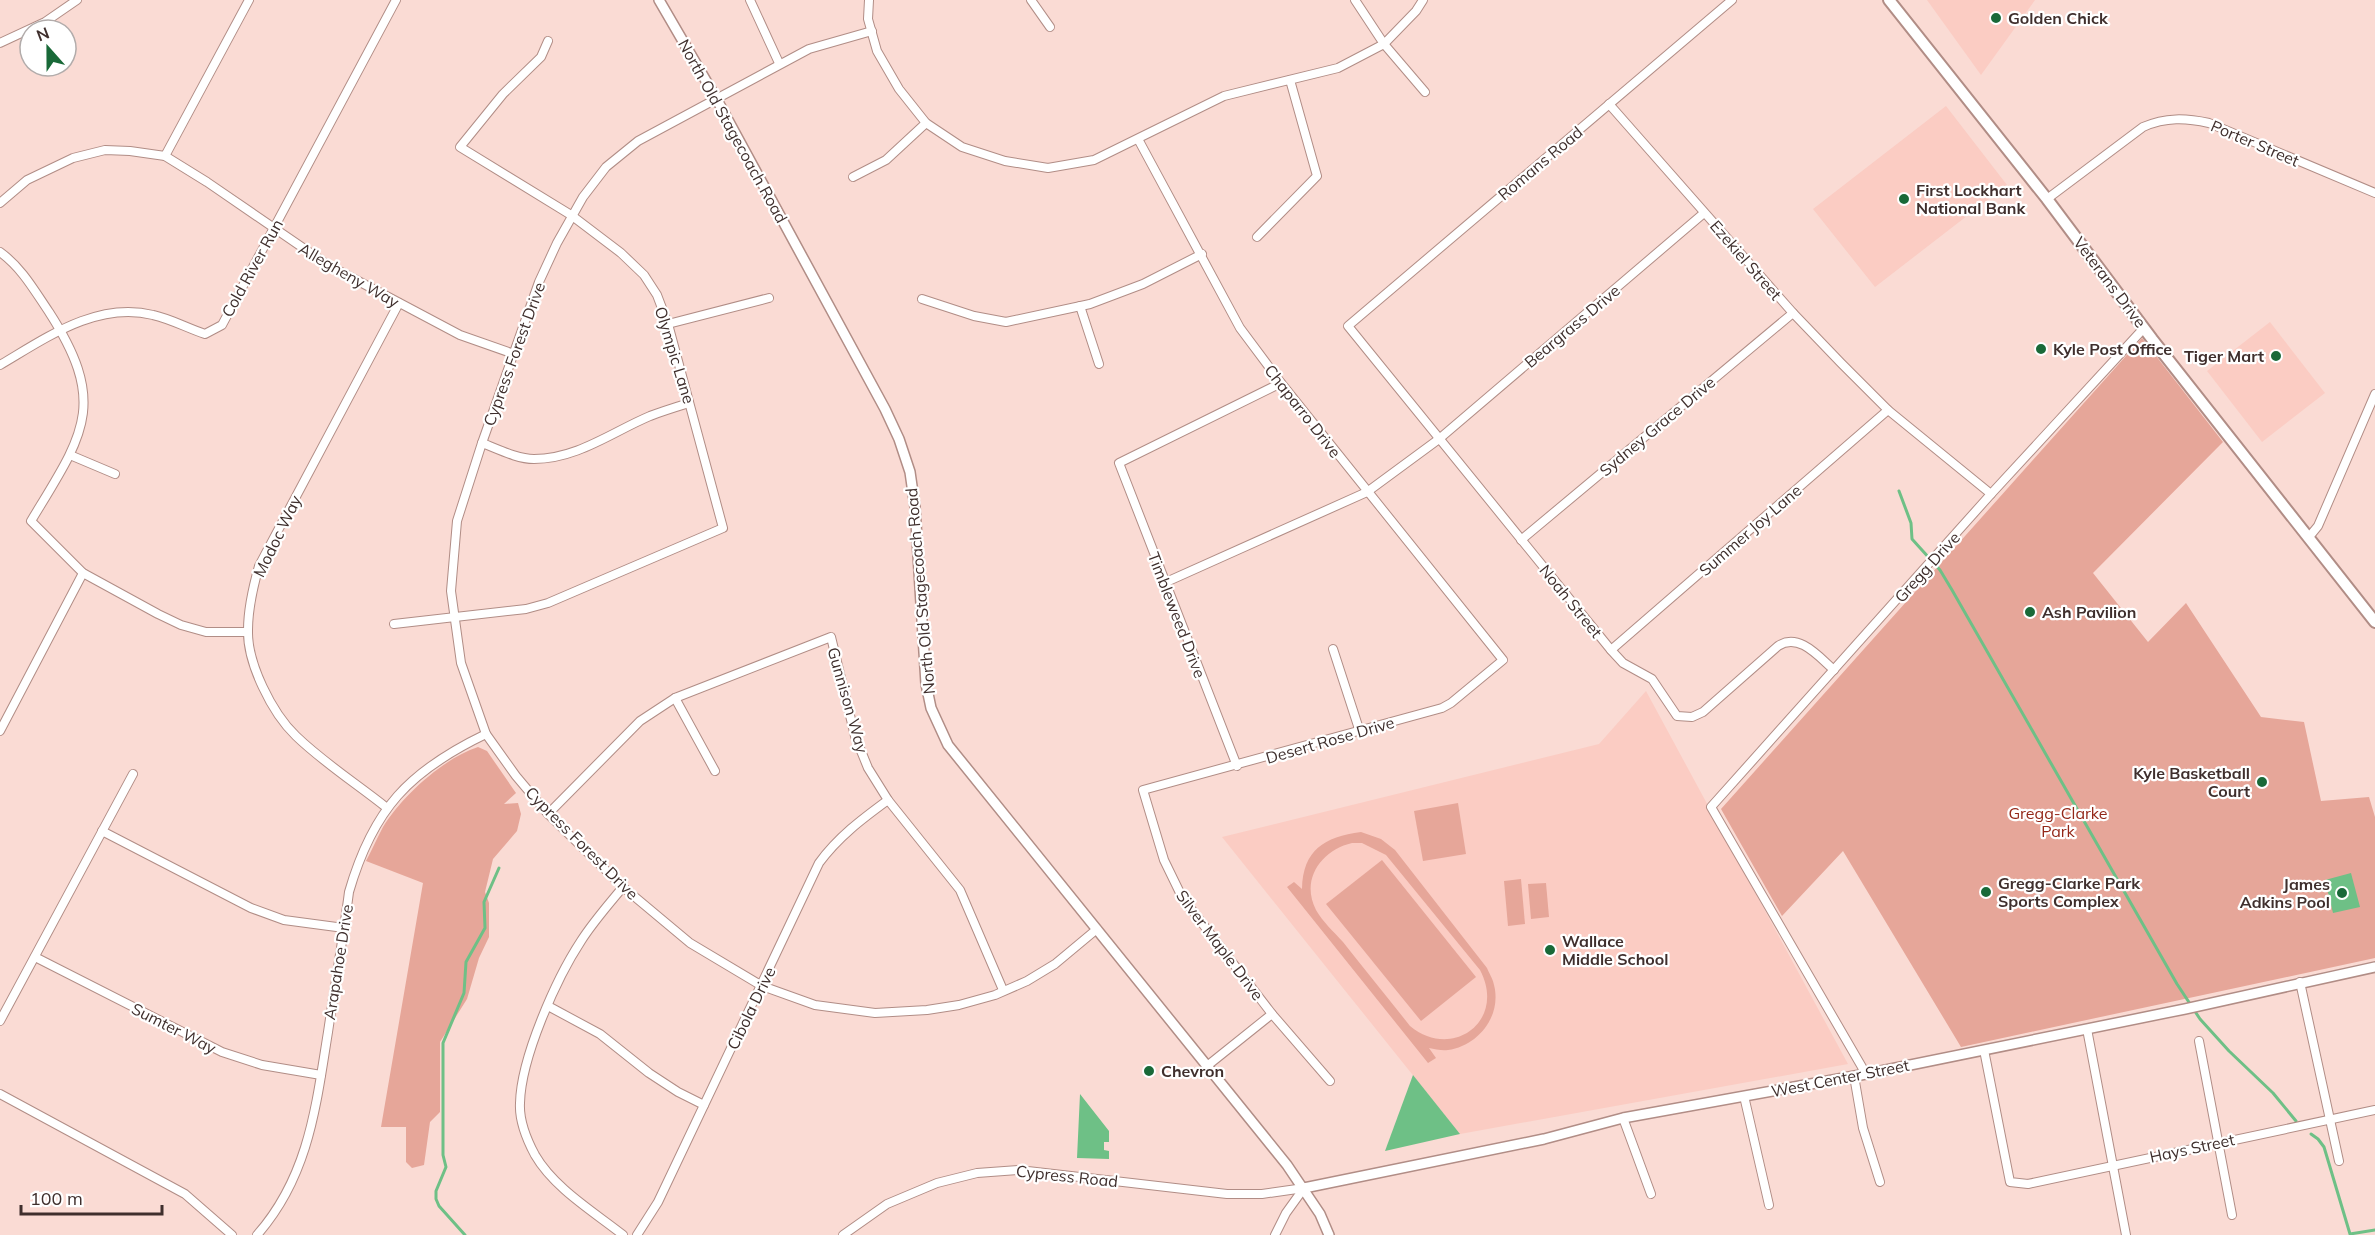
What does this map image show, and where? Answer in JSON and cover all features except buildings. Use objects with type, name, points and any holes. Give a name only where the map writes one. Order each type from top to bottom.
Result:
[{"type":"main road","name":"Veterans Drive","points":[[1889,0],[2047,199],[2144,328],[2375,622]]},
{"type":"street","points":[[0,43],[45,22],[77,0]]},
{"type":"street","points":[[165,156],[249,0]]},
{"type":"street","name":"Cold River Run","points":[[0,364],[60,330],[97,316],[130,312],[150,314],[205,334],[222,325],[396,0]]},
{"type":"street","name":"North Old Stagecoach Road","points":[[659,0],[716,98],[885,409],[899,439],[910,472],[915,507],[926,684],[931,708],[939,725],[957,757],[1304,1188],[1320,1214],[1329,1235]]},
{"type":"street","points":[[750,0],[779,63]]},
{"type":"street","points":[[869,0],[868,19],[877,51],[899,89],[926,123],[962,147],[1005,162],[1048,168],[1094,160],[1224,96],[1338,68],[1384,44],[1424,0]]},
{"type":"street","points":[[1031,0],[1050,27]]},
{"type":"street","points":[[1355,0],[1384,44],[1425,92]]},
{"type":"street","name":"Romans Road","points":[[1348,326],[1732,0]]},
{"type":"street","name":"Cypress Forest Drive","points":[[872,31],[809,49],[779,63],[638,141],[606,167],[571,215],[539,282],[457,521],[451,591],[461,663],[486,734],[516,776],[548,814],[623,887],[690,943],[762,986],[815,1005],[875,1014],[959,1005],[1027,981],[1055,964],[1097,929]]},
{"type":"street","name":"Olympic Lane","points":[[454,617],[526,609],[548,603],[723,528],[668,324],[657,295],[644,275],[621,253],[571,215],[460,147],[504,94],[541,57],[549,41]]},
{"type":"street","points":[[1257,237],[1317,176],[1290,80]]},
{"type":"street","name":"Ezekiel Street","points":[[1609,104],[1793,313],[1888,410],[1991,494]]},
{"type":"street","name":"Porter Street","points":[[2047,199],[2143,127],[2156,122],[2183,118],[2210,123],[2375,193]]},
{"type":"street","points":[[853,177],[886,160],[926,123]]},
{"type":"street","name":"Chaparro Drive","points":[[1138,139],[1240,328],[1367,492],[1503,660]]},
{"type":"street","name":"Allegheny Way","points":[[0,203],[27,180],[73,158],[105,150],[165,156],[328,265],[460,335],[514,354]]},
{"type":"street","name":"Beargrass Drive","points":[[1367,492],[1439,439],[1704,213]]},
{"type":"street","points":[[0,252],[24,273],[60,330],[75,360],[85,398],[82,422],[70,454],[31,521],[83,573],[104,586],[181,625],[206,632],[248,632]]},
{"type":"street","points":[[922,298],[974,316],[1006,322],[1080,306],[1143,284],[1202,254]]},
{"type":"street","points":[[668,324],[769,298]]},
{"type":"street","name":"Modoc Way","points":[[387,808],[297,736],[279,716],[265,694],[254,662],[248,632],[250,605],[259,566],[399,303]]},
{"type":"street","points":[[1080,306],[1099,364]]},
{"type":"street","name":"Sydney Grace Drive","points":[[1521,540],[1793,313]]},
{"type":"street","name":"Noah Street","points":[[1348,326],[1611,650],[1623,663],[1652,679],[1673,713],[1681,718],[1692,717],[1703,711],[1778,646],[1788,641],[1800,643],[1834,670]]},
{"type":"street","name":"Gregg Drive","points":[[1866,1074],[1711,807],[1991,494],[2144,328]]},
{"type":"street","name":"Timbleweed Drive","points":[[1237,766],[1119,463],[1281,383]]},
{"type":"street","points":[[2309,537],[2318,526],[2375,394]]},
{"type":"street","points":[[482,443],[532,459],[555,457],[574,452],[651,416],[689,403]]},
{"type":"street","name":"Summer Joy Lane","points":[[1611,650],[1888,410]]},
{"type":"street","points":[[70,454],[115,474]]},
{"type":"street","points":[[1164,583],[1367,492]]},
{"type":"street","points":[[1,726],[83,573]]},
{"type":"street","points":[[394,624],[454,617]]},
{"type":"street","name":"Gunnison Way","points":[[548,814],[640,721],[675,698],[831,637],[855,736],[868,768],[888,800],[960,890],[1003,990]]},
{"type":"street","points":[[1333,649],[1360,732]]},
{"type":"street","name":"Desert Rose Drive","points":[[1143,790],[1442,708],[1503,660]]},
{"type":"street","points":[[675,698],[716,771]]},
{"type":"street","name":"Arapahoe Drive","points":[[257,1235],[269,1222],[290,1187],[307,1145],[321,1075],[349,892],[370,832],[407,784],[428,766],[486,734]]},
{"type":"street","points":[[0,1021],[133,774]]},
{"type":"street","name":"Silver Maple Drive","points":[[1143,790],[1164,860],[1182,897],[1272,1014],[1330,1081]]},
{"type":"street","name":"Cibola Drive","points":[[637,1235],[658,1202],[819,863],[831,846],[848,830],[888,800]]},
{"type":"street","points":[[102,831],[251,908],[284,920],[344,928]]},
{"type":"street","points":[[623,887],[581,940],[548,1006],[524,1072],[519,1104],[524,1130],[536,1156],[567,1190],[623,1235]]},
{"type":"street","name":"Sumter Way","points":[[35,957],[222,1052],[262,1065],[321,1075]]},
{"type":"street","name":"West Center Street","points":[[1304,1188],[1544,1139],[1623,1118],[1866,1074],[2185,1010],[2300,982],[2375,967]]},
{"type":"street","points":[[2300,982],[2339,1161]]},
{"type":"street","points":[[548,1006],[600,1034],[649,1073],[678,1092],[704,1105]]},
{"type":"street","points":[[1208,1066],[1272,1014]]},
{"type":"street","points":[[2087,1029],[2126,1235]]},
{"type":"street","points":[[2199,1041],[2232,1215]]},
{"type":"street","name":"Hays Street","points":[[1984,1050],[2010,1182],[2028,1184],[2375,1110]]},
{"type":"street","points":[[1854,1076],[1863,1128],[1880,1182]]},
{"type":"street","points":[[0,1094],[185,1194],[232,1235]]},
{"type":"street","points":[[1744,1096],[1769,1205]]},
{"type":"street","points":[[1623,1118],[1651,1194]]},
{"type":"street","name":"Cypress Road","points":[[843,1235],[887,1204],[937,1183],[977,1173],[1019,1170],[1227,1194],[1262,1194],[1304,1188]]},
{"type":"street","points":[[1275,1235],[1286,1213],[1304,1188]]},
{"type":"shaded area","points":[[1927,0],[2035,0],[1981,75]]},
{"type":"shaded area","points":[[1946,106],[2007,185],[1875,287],[1813,209]]},
{"type":"shaded area","points":[[2270,322],[2325,393],[2262,442],[2207,371]]},
{"type":"shaded area","name":"Wallace Middle School","points":[[1646,691],[1848,1064],[1460,1134],[1222,837],[1599,744]]},
{"type":"shaded area","name":"James Adkins Pool","points":[[2351,873],[2360,907],[2333,913],[2325,880]]},
{"type":"shaded area","points":[[1413,1075],[1460,1134],[1385,1151]]},
{"type":"shaded area","points":[[1080,1094],[1109,1131],[1109,1142],[1104,1142],[1104,1150],[1109,1151],[1109,1159],[1077,1158]]},
{"type":"green space","name":"Gregg-Clarke Park","points":[[2142,338],[2223,442],[2093,573],[2148,642],[2186,603],[2261,717],[2304,722],[2321,801],[2369,797],[2375,817],[2375,958],[1961,1047],[1843,851],[1782,916],[1721,809]]},
{"type":"green space","points":[[478,747],[487,751],[516,793],[504,804],[518,803],[521,814],[517,831],[493,859],[485,892],[489,903],[489,937],[479,958],[467,999],[440,1042],[440,1112],[430,1122],[424,1165],[412,1168],[406,1162],[406,1127],[381,1127],[423,883],[366,861],[383,827],[412,791],[451,760]]},
{"type":"green space","points":[[1458,803],[1466,854],[1423,861],[1414,811]]},
{"type":"green space","points":[[1361,832],[1381,839],[1395,850],[1487,968],[1493,981],[1496,997],[1491,1018],[1485,1028],[1469,1043],[1459,1047],[1446,1050],[1429,1048],[1436,1058],[1428,1063],[1287,887],[1294,882],[1302,889],[1306,864],[1311,855],[1326,842]],"holes":[[[1352,843],[1362,843],[1386,855],[1480,970],[1486,988],[1486,1005],[1481,1019],[1471,1030],[1458,1037],[1442,1039],[1426,1036],[1410,1026],[1316,910],[1311,887],[1312,877],[1317,867],[1331,852]]]},
{"type":"green space","points":[[1382,860],[1476,977],[1421,1021],[1326,904]]},
{"type":"green space","points":[[1521,879],[1525,924],[1508,926],[1504,881]]},
{"type":"green space","points":[[1546,883],[1549,917],[1531,919],[1528,884]]},
{"type":"waterway","points":[[1899,491],[1911,523],[1912,539],[1940,570],[1952,590],[2177,984],[2200,1019],[2229,1051],[2273,1093],[2296,1121]]},
{"type":"waterway","points":[[465,1235],[439,1206],[436,1199],[436,1191],[446,1167],[443,1155],[443,1043],[464,993],[466,962],[485,928],[484,902],[499,868]]},
{"type":"waterway","points":[[2311,1134],[2324,1147],[2350,1234],[2375,1230]]},
{"type":"place","name":"Golden Chick","points":[[1996,18]]},
{"type":"place","name":"First Lockhart National Bank","points":[[1904,199]]},
{"type":"place","name":"Kyle Post Office","points":[[2041,349]]},
{"type":"place","name":"Tiger Mart","points":[[2276,356]]},
{"type":"place","name":"Ash Pavilion","points":[[2030,612]]},
{"type":"place","name":"Kyle Basketball Court","points":[[2262,782]]},
{"type":"place","name":"Gregg-Clarke Park Sports Complex","points":[[1986,892]]},
{"type":"place","name":"James Adkins Pool","points":[[2342,893]]},
{"type":"place","name":"Wallace Middle School","points":[[1550,950]]},
{"type":"place","name":"Chevron","points":[[1149,1071]]}]
